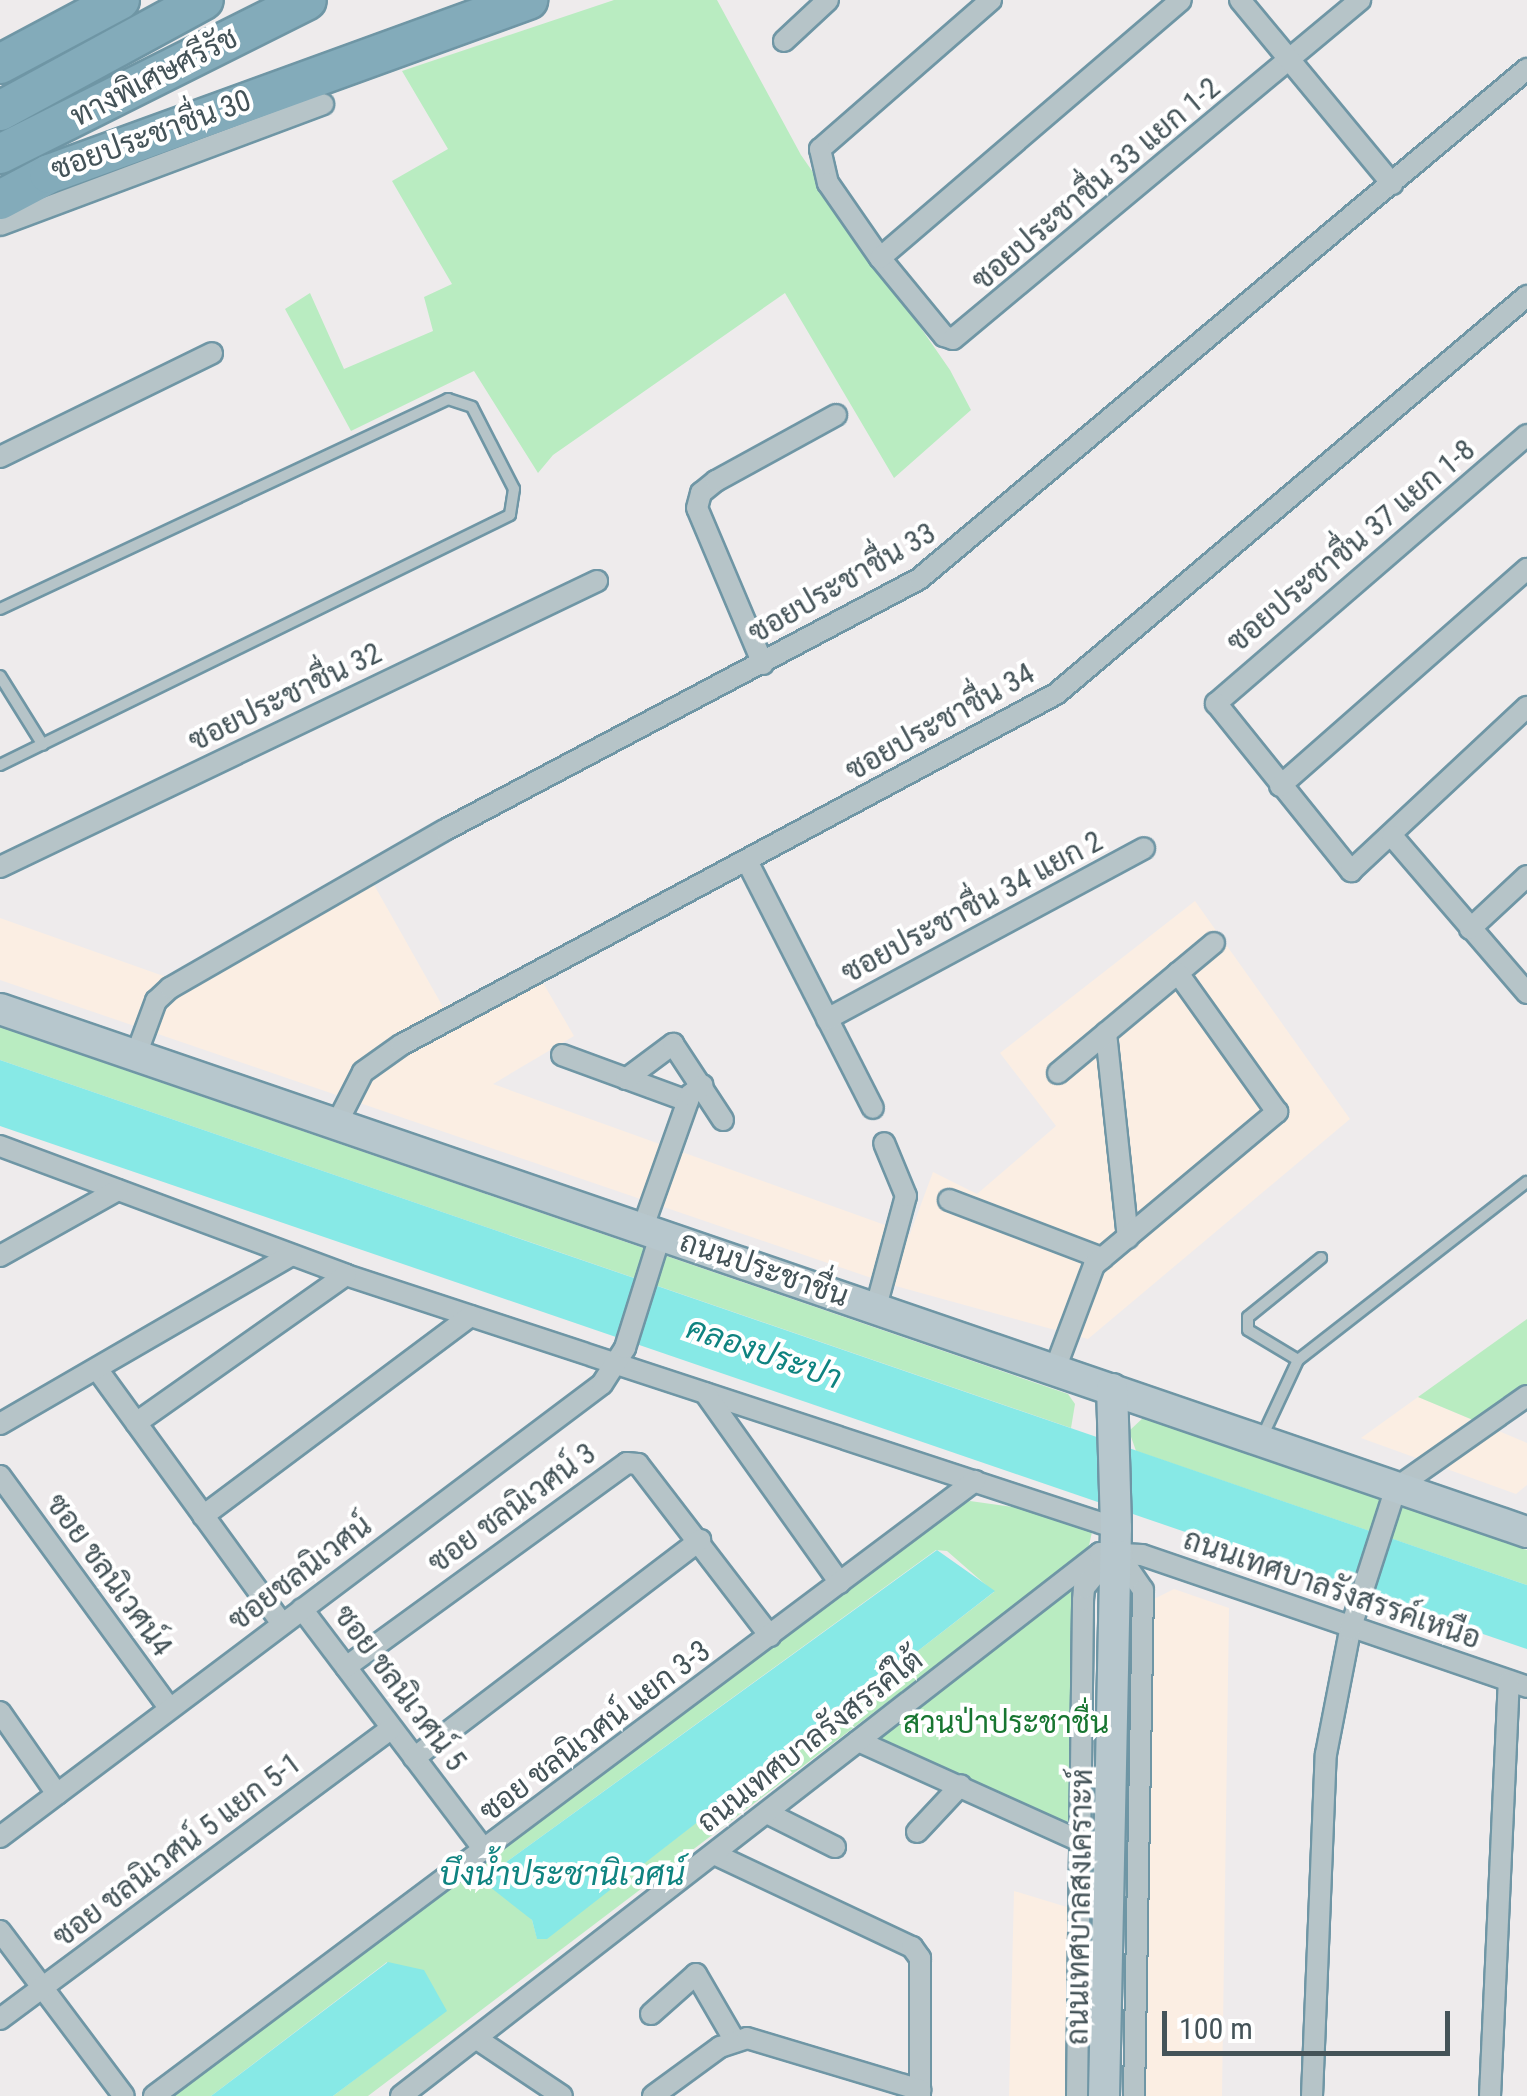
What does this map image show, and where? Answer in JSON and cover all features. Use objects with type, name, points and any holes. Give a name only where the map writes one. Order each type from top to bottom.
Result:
[{"type":"highway","points":[[0,64],[120,0]]},
{"type":"highway","name":"ทางพิเศษศรีรัช","points":[[0,154],[307,0]]},
{"type":"highway","points":[[0,200],[49,174],[528,0]]},
{"type":"highway","name":"ทางพิเศษศรีรัช","points":[[0,111],[193,4]]},
{"type":"main road","name":"ถนนประชาชื่น","points":[[0,1009],[1527,1532]]},
{"type":"main road","name":"ถนนเทศบาลสงเคราะห์","points":[[1104,2096],[1116,1530],[1112,1389]]},
{"type":"street","points":[[784,41],[828,0]]},
{"type":"street","points":[[991,0],[820,150],[828,183],[880,258],[1181,0]]},
{"type":"street","points":[[1240,0],[1392,184]]},
{"type":"street","name":"ซอยประชาชื่น 33 แยก 1-2","points":[[880,258],[944,336],[966,334],[1360,0]]},
{"type":"street","name":"ซอยประชาชื่น 33","points":[[136,1055],[156,1001],[170,988],[445,830],[918,579],[984,531],[1527,69]]},
{"type":"street","name":"ซอยประชาชื่น 30","points":[[0,224],[324,104]]},
{"type":"street","name":"ซอยประชาชื่น 34","points":[[337,1123],[362,1072],[400,1045],[1056,694],[1527,296]]},
{"type":"street","points":[[0,457],[212,354]]},
{"type":"street","points":[[763,664],[696,508],[716,481],[836,415]]},
{"type":"street","name":"ซอยประชาชื่น 37 แยก 1-8","points":[[1280,786],[1216,703],[1527,436]]},
{"type":"street","points":[[1527,568],[1280,786],[1351,871],[1527,706]]},
{"type":"street","name":"ซอยประชาชื่น 32","points":[[0,867],[597,580]]},
{"type":"street","points":[[1392,836],[1527,993]]},
{"type":"street","name":"ซอยประชาชื่น 34 แยก 2","points":[[827,1018],[1144,848]]},
{"type":"street","name":"ซอยประชาชื่น 34 แยก 2","points":[[747,860],[872,1108]]},
{"type":"street","points":[[1470,929],[1527,876]]},
{"type":"street","points":[[1058,1073],[1214,943]]},
{"type":"street","points":[[1055,1369],[1084,1284],[1102,1258],[1277,1112],[1178,973]]},
{"type":"street","points":[[1106,1033],[1128,1238]]},
{"type":"street","points":[[626,1079],[673,1044],[724,1120]]},
{"type":"street","points":[[562,1055],[688,1101]]},
{"type":"street","points":[[621,1356],[648,1273],[652,1230],[688,1101],[703,1085]]},
{"type":"street","points":[[876,1308],[906,1196],[884,1143]]},
{"type":"street","name":"ถนนเทศบาลรังสรรค์เหนือ","points":[[0,1146],[346,1276],[470,1316],[621,1356],[704,1394],[1116,1530],[1350,1630],[1518,1684]]},
{"type":"street","points":[[0,1256],[118,1190]]},
{"type":"street","points":[[948,1200],[1102,1258]]},
{"type":"street","points":[[0,1424],[291,1255]]},
{"type":"street","points":[[136,1423],[346,1276]]},
{"type":"street","points":[[203,1516],[470,1316]]},
{"type":"street","name":"ซอยชลนิเวศน์","points":[[0,1837],[602,1384],[621,1356]]},
{"type":"street","points":[[97,1369],[282,1624]]},
{"type":"street","points":[[704,1394],[840,1583]]},
{"type":"street","points":[[1312,2096],[1326,1754],[1360,1596],[1396,1488],[1527,1396]]},
{"type":"street","name":"ซอย ชลนิเวศน์ 3","points":[[346,1667],[627,1463],[638,1464],[770,1636]]},
{"type":"street","name":"ซอย ชลนิเวศน์4","points":[[0,1476],[170,1709]]},
{"type":"street","name":"ซอย ชลนิเวศน์ แยก 3-3","points":[[154,2096],[974,1482]]},
{"type":"street","name":"ถนนเทศบาลรังสรรค์ใต้","points":[[401,2096],[1089,1560],[1116,1530]]},
{"type":"street","name":"ถนนเทศบาลสงเคราะห์","points":[[1077,2096],[1082,1600],[1084,1588],[1116,1530]]},
{"type":"street","name":"ถนนเทศบาลสงเคราะห์","points":[[1116,1530],[1143,1590],[1134,2096]]},
{"type":"street","points":[[414,1758],[700,1540]]},
{"type":"street","name":"ซอย ชลนิเวศน์ 5","points":[[302,1609],[486,1851]]},
{"type":"street","points":[[1490,2096],[1518,1684]]},
{"type":"street","points":[[0,1712],[57,1794]]},
{"type":"street","name":"ซอย ชลนิเวศน์ 5 แยก 5-1","points":[[0,2018],[391,1729]]},
{"type":"street","points":[[858,1741],[1082,1842]]},
{"type":"street","points":[[917,1832],[961,1785]]},
{"type":"street","points":[[766,1813],[835,1847]]},
{"type":"street","points":[[653,2096],[735,2041],[774,2043],[920,2093],[920,1958],[912,1947],[714,1854]]},
{"type":"street","points":[[0,1931],[124,2096]]},
{"type":"street","points":[[651,2014],[696,1974],[735,2041]]},
{"type":"street","points":[[477,2039],[562,2096]]},
{"type":"lane","points":[[0,609],[448,399],[472,407],[514,489],[510,515],[0,765]]},
{"type":"lane","points":[[0,676],[43,745]]},
{"type":"lane","points":[[1261,1441],[1298,1360],[1527,1182]]},
{"type":"lane","points":[[1298,1360],[1248,1330],[1248,1316],[1321,1258]]},
{"type":"shaded area","points":[[373,883],[443,1007],[532,964],[574,1036],[493,1084],[910,1234],[933,1172],[977,1194],[1056,1126],[1000,1053],[1195,901],[1350,1119],[1088,1339],[892,1285],[0,980],[0,918],[186,984]]},
{"type":"shaded area","points":[[1418,1397],[1527,1443],[1527,1485],[1516,1494],[1361,1438]]},
{"type":"shaded area","points":[[1174,1589],[1229,1608],[1222,2096],[1141,2096],[1152,1600]]},
{"type":"shaded area","points":[[1014,1891],[1080,1911],[1072,2096],[1009,2096]]},
{"type":"green space","points":[[614,0],[717,0],[801,155],[950,370],[971,410],[894,478],[785,293],[553,455],[538,473],[474,371],[351,431],[285,309],[310,293],[344,369],[433,331],[424,297],[452,284],[392,181],[448,149],[402,71]]},
{"type":"green space","points":[[0,1027],[1068,1394],[1075,1404],[1071,1428],[0,1060]]},
{"type":"green space","points":[[1527,1319],[1527,1386],[1473,1420],[1418,1397]]},
{"type":"green space","points":[[1144,1417],[1527,1550],[1527,1585],[1136,1451],[1129,1431]]},
{"type":"green space","points":[[970,1501],[1019,1508],[1092,1532],[1088,1550],[368,2096],[333,2096],[383,2058],[387,1962],[211,2096],[166,2096],[930,1522]],"holes":[[[936,1550],[947,1551],[994,1592],[547,1938],[537,1938],[532,1920],[491,1873]]]},
{"type":"green space","name":"สวนป่าประชาชื่น","points":[[1074,1581],[1073,1827],[867,1741]]},
{"type":"water","name":"คลองประปา","points":[[0,1060],[1527,1585],[1527,1649],[0,1126]]},
{"type":"water","name":"บึงน้ำประชานิเวศน์","points":[[937,1550],[995,1591],[547,1939],[537,1939],[532,1920],[490,1887],[491,1873]]},
{"type":"water","name":"บึงน้ำประชานิเวศน์","points":[[388,1962],[424,1970],[447,2011],[333,2096],[211,2096]]}]
